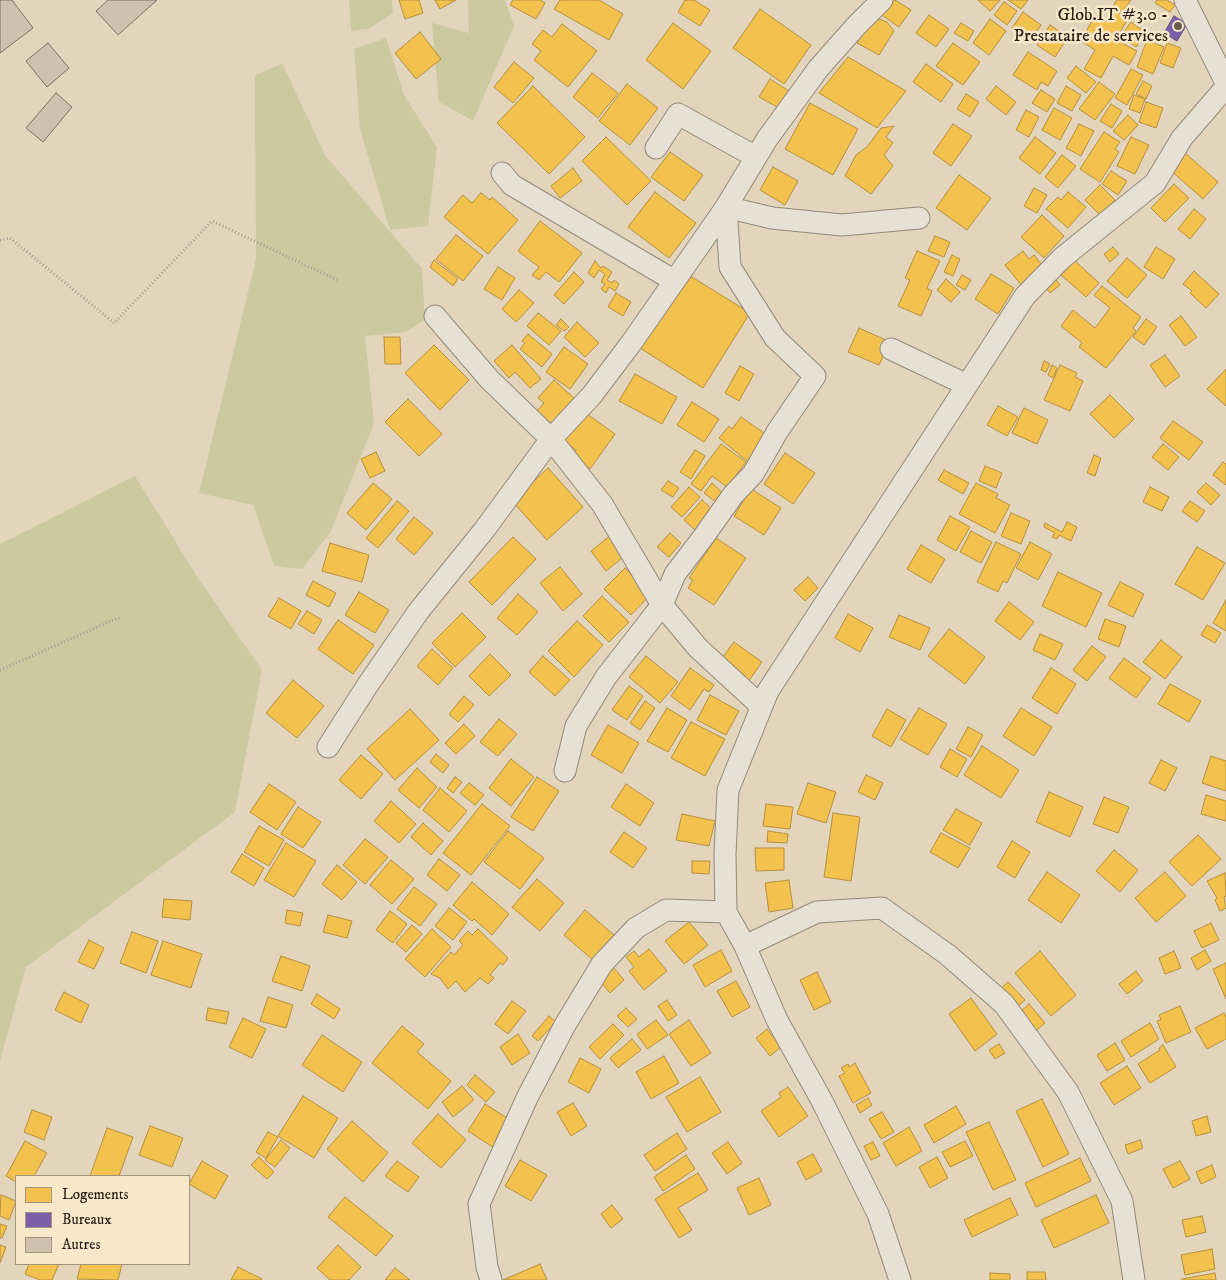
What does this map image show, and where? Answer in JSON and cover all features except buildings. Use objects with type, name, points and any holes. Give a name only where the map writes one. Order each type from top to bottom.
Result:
[{"type":"street","points":[[328,747],[418,612],[485,529],[551,440],[592,395],[632,342],[726,207],[756,157],[818,69],[856,25],[882,0]]},
{"type":"street","points":[[900,1280],[878,1214],[822,1101],[777,1020],[745,946],[726,912],[725,854],[728,790],[768,691],[1025,296],[1062,258],[1155,183],[1182,138],[1226,85],[1221,64],[1185,0]]},
{"type":"street","points":[[656,148],[678,114],[756,157]]},
{"type":"street","points":[[502,173],[512,185],[674,280]]},
{"type":"street","points":[[726,207],[772,218],[842,225],[920,218]]},
{"type":"street","points":[[565,771],[576,726],[606,677],[662,605],[674,574],[704,536],[733,494],[752,474],[777,432],[815,376],[775,338],[730,267],[726,207]]},
{"type":"street","points":[[435,316],[489,379],[551,440],[602,504],[662,605],[698,648],[761,706]]},
{"type":"street","points":[[891,349],[967,385]]},
{"type":"street","points":[[745,946],[817,912],[882,908],[948,955],[1004,1004],[1068,1092],[1122,1201],[1134,1280]]},
{"type":"street","points":[[491,1280],[487,1267],[479,1204],[527,1098],[565,1025],[602,964],[636,928],[666,910],[726,912]]},
{"type":"path","points":[[0,240],[10,238],[114,323],[212,221],[337,280]]},
{"type":"path","points":[[0,670],[120,617]]},
{"type":"shaded area","points":[[349,0],[392,0],[393,13],[369,29],[351,31]]},
{"type":"shaded area","points":[[468,0],[505,0],[514,26],[473,121],[439,102],[432,23],[469,33]]},
{"type":"shaded area","points":[[386,38],[404,95],[437,147],[428,226],[390,230],[360,129],[354,49]]},
{"type":"shaded area","points":[[282,63],[325,155],[422,269],[425,320],[405,332],[365,336],[374,424],[330,533],[302,569],[274,566],[253,505],[199,493],[256,259],[255,76]]},
{"type":"shaded area","points":[[135,476],[198,578],[262,670],[235,812],[26,967],[0,1061],[0,544]]},
{"type":"place","name":"Glob.IT #3.0 - Prestataire de services","points":[[1178,26]]}]
